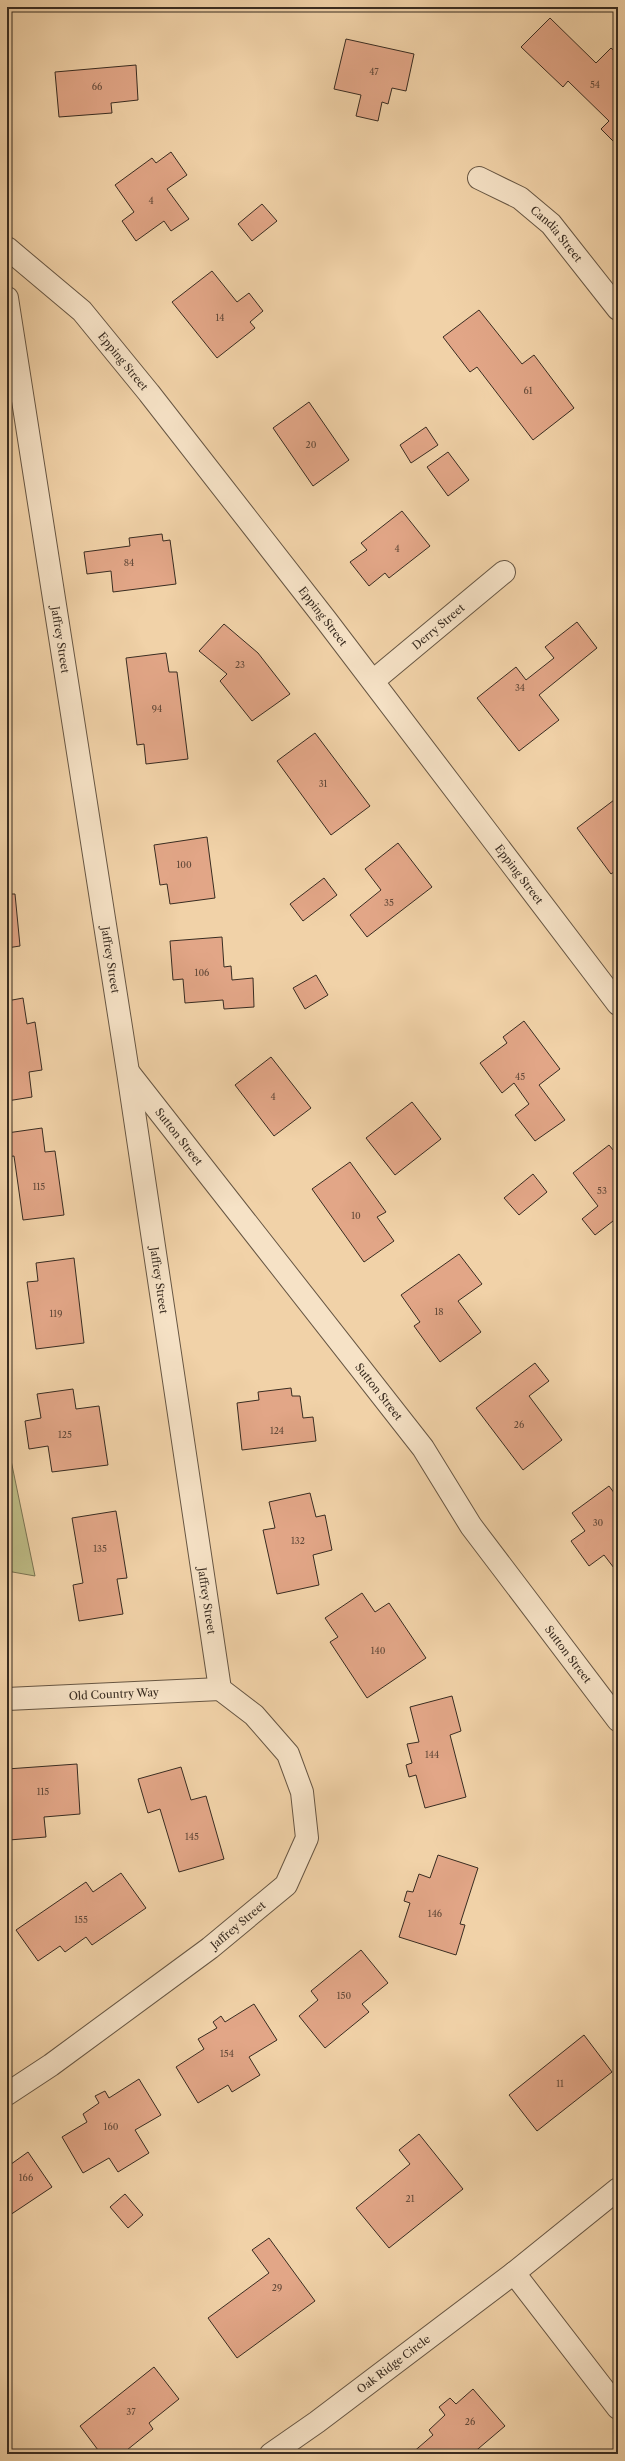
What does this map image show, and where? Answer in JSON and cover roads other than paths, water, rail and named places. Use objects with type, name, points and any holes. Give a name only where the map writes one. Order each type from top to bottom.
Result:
[{"type":"street","name":"Candia Street","points":[[479,178],[520,198],[551,224],[618,309]]},
{"type":"street","name":"Epping Street","points":[[7,248],[82,311],[164,412],[372,681],[618,1004]]},
{"type":"street","name":"Jaffrey Street","points":[[7,298],[128,1072],[220,1689],[254,1715],[288,1754],[302,1792],[307,1838],[286,1885],[210,1948],[51,2065],[7,2094]]},
{"type":"street","name":"Derry Street","points":[[372,681],[504,572]]},
{"type":"street","name":"Sutton Street","points":[[128,1072],[423,1448],[471,1526],[618,1720]]},
{"type":"street","name":"Old Country Way","points":[[7,1699],[220,1689]]},
{"type":"street","name":"Oak Ridge Circle","points":[[271,2454],[317,2422],[514,2273],[618,2189]]},
{"type":"street","points":[[514,2273],[618,2408]]}]
